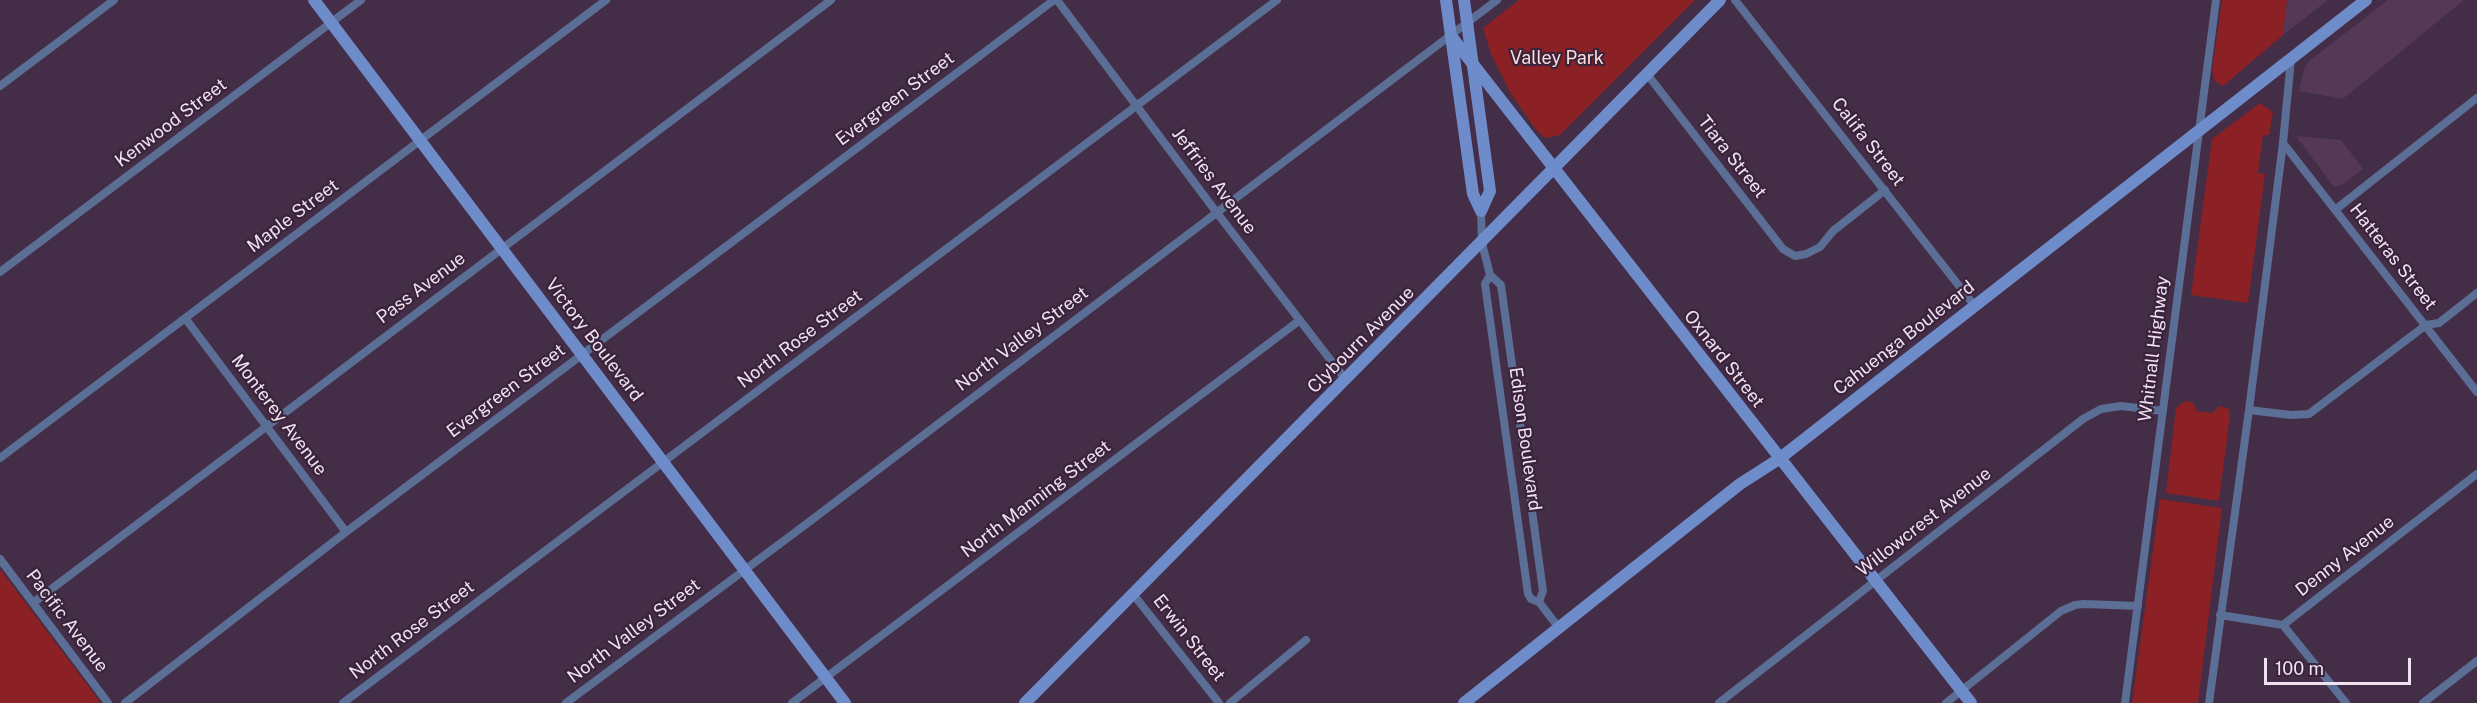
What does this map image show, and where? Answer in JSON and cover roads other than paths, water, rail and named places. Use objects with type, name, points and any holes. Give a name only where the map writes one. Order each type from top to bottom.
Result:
[{"type":"main road","name":"Victory Boulevard","points":[[314,0],[845,703]]},
{"type":"main road","name":"Edison Boulevard","points":[[1446,0],[1473,194],[1481,211]]},
{"type":"main road","name":"Edison Boulevard","points":[[1464,0],[1490,191],[1481,211]]},
{"type":"main road","name":"Clybourn Avenue","points":[[1025,703],[1720,0]]},
{"type":"main road","name":"Cahuenga Boulevard","points":[[1464,703],[1740,484],[1779,459],[2366,0]]},
{"type":"main road","name":"Oxnard Street","points":[[1451,36],[1971,703]]},
{"type":"street","points":[[0,86],[114,0]]},
{"type":"street","name":"Kenwood Street","points":[[0,272],[361,0]]},
{"type":"street","name":"Maple Street","points":[[0,458],[606,0]]},
{"type":"street","name":"Pass Avenue","points":[[33,603],[831,0]]},
{"type":"street","name":"Jeffries Avenue","points":[[1055,0],[1346,380]]},
{"type":"street","name":"Evergreen Street","points":[[125,703],[346,532],[1055,0]]},
{"type":"street","name":"North Rose Street","points":[[343,703],[1277,0]]},
{"type":"street","name":"North Valley Street","points":[[566,703],[1497,0]]},
{"type":"street","name":"Califa Street","points":[[1735,0],[1974,305]]},
{"type":"street","name":"Whitnall Highway","points":[[2125,703],[2216,0]]},
{"type":"street","points":[[2209,703],[2283,143],[2291,59]]},
{"type":"street","name":"Tiara Street","points":[[1647,74],[1783,249],[1795,256],[1806,254],[1820,247],[1833,231],[1885,190]]},
{"type":"street","points":[[2335,210],[2477,98]]},
{"type":"street","name":"Hatteras Street","points":[[2283,143],[2477,392]]},
{"type":"street","name":"Edison Boulevard","points":[[1481,211],[1482,243],[1490,275],[1501,285],[1543,591],[1539,602]]},
{"type":"street","name":"Edison Boulevard","points":[[1490,275],[1485,284],[1528,594],[1539,602],[1559,628]]},
{"type":"street","points":[[2249,410],[2291,415],[2309,414],[2426,326],[2439,323],[2477,293]]},
{"type":"street","name":"Monterey Avenue","points":[[185,318],[346,532]]},
{"type":"street","name":"North Manning Street","points":[[792,703],[1300,320]]},
{"type":"street","name":"Willowcrest Avenue","points":[[1719,703],[2083,418],[2101,409],[2121,406],[2163,411]]},
{"type":"street","name":"Denny Avenue","points":[[2283,625],[2477,474]]},
{"type":"street","name":"Pacific Avenue","points":[[0,559],[108,703]]},
{"type":"street","name":"Erwin Street","points":[[1133,594],[1219,703]]},
{"type":"street","points":[[1946,703],[2061,611],[2084,604],[2138,606]]},
{"type":"street","points":[[2220,615],[2283,625],[2346,703]]},
{"type":"street","points":[[1230,703],[1306,640]]},
{"type":"street","points":[[2423,703],[2477,661]]},
{"type":"park label","name":"Valley Park","points":[[1557,58]]}]
